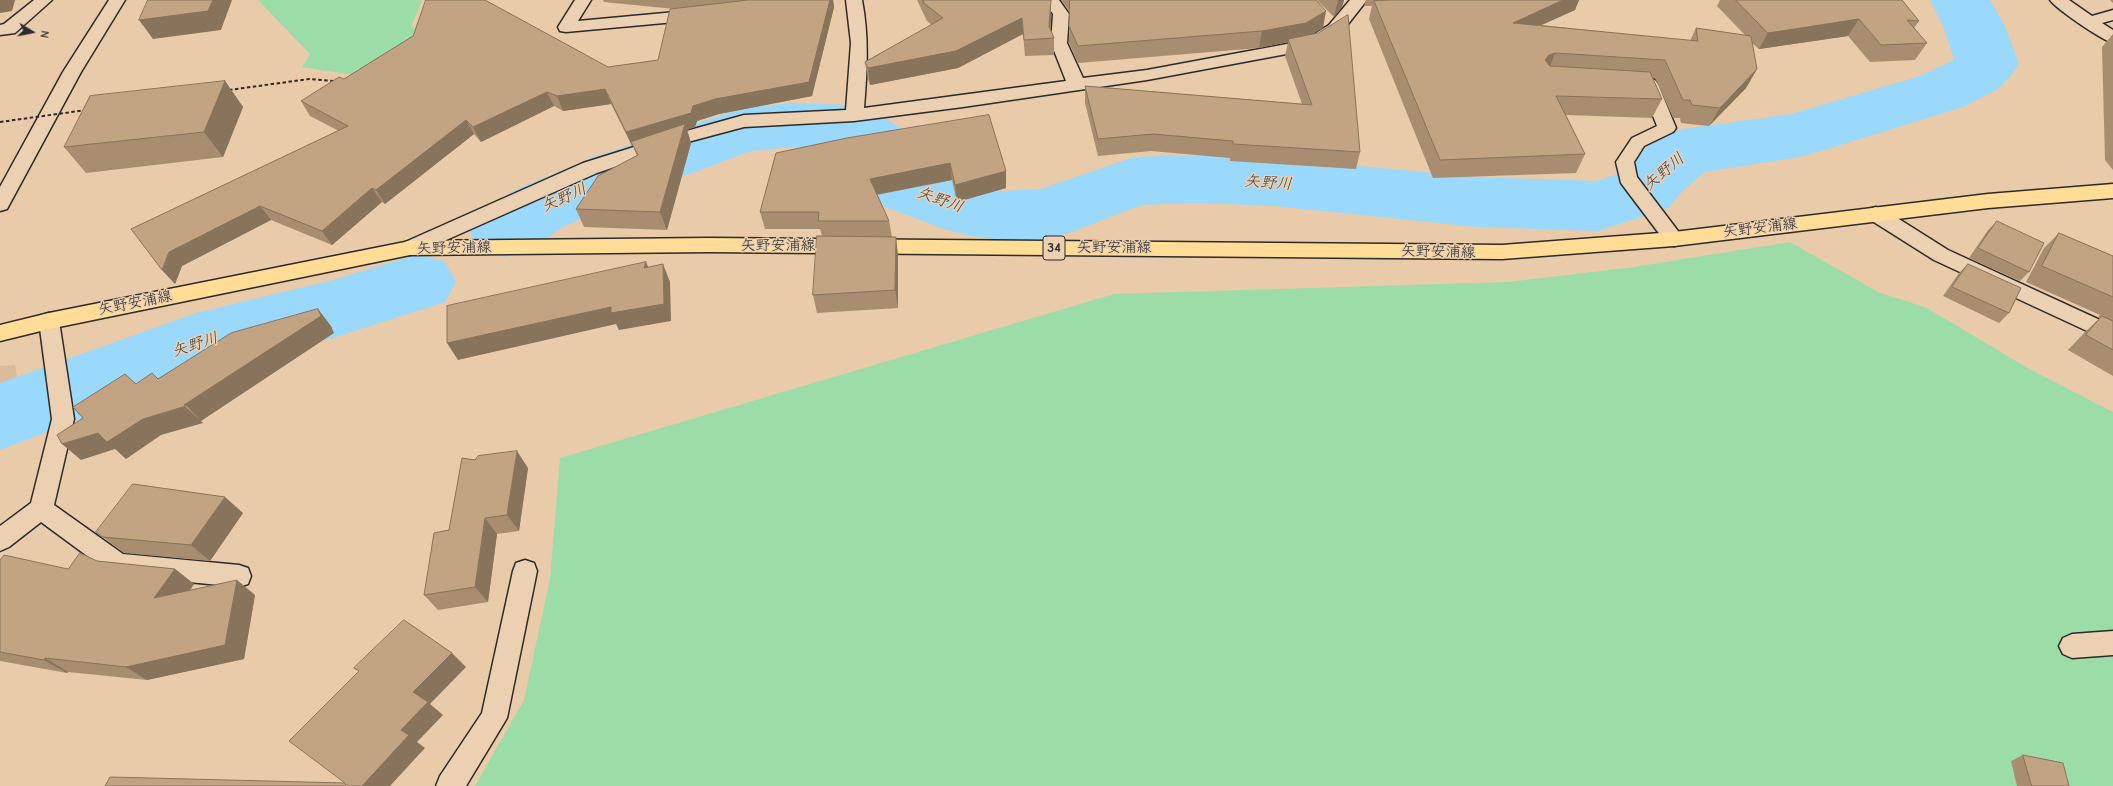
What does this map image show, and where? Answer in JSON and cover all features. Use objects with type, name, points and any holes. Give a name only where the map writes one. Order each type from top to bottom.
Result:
[{"type":"main road","name":"矢野安浦線","points":[[0,333],[49,321],[410,248],[716,245],[1502,252],[1674,239],[1988,201],[2113,191]]},
{"type":"street","points":[[0,30],[9,29],[44,0]]},
{"type":"street","points":[[0,204],[72,72],[117,0]]},
{"type":"street","points":[[584,0],[566,27],[706,9]]},
{"type":"street","points":[[854,0],[858,19],[860,60],[854,115]]},
{"type":"street","points":[[1051,0],[1061,14],[1059,43],[1077,85]]},
{"type":"street","points":[[2058,0],[2087,22],[2113,38]]},
{"type":"street","points":[[410,248],[590,168],[678,139],[744,121],[854,115],[1147,75],[1308,45],[1330,24],[1357,9]]},
{"type":"street","points":[[2087,22],[2113,15]]},
{"type":"street","points":[[1626,83],[1649,84],[1667,128],[1638,142],[1625,162],[1628,178],[1674,239]]},
{"type":"street","points":[[1876,214],[1941,255],[2113,335]]},
{"type":"street","points":[[0,540],[42,509],[63,419],[49,321]]},
{"type":"street","points":[[42,509],[118,564],[240,576]]},
{"type":"street","points":[[450,786],[494,718],[524,572]]},
{"type":"street","points":[[2072,646],[2113,643]]},
{"type":"path","points":[[224,91],[309,79],[339,82]]},
{"type":"path","points":[[0,122],[93,109]]},
{"type":"shaded area","points":[[15,365],[19,389],[0,397],[0,366]]},
{"type":"green space","points":[[258,0],[422,0],[411,27],[421,30],[366,77],[302,67],[310,54]]},
{"type":"green space","points":[[1790,242],[1878,292],[1927,308],[2031,370],[2113,412],[2113,786],[475,786],[524,700],[550,579],[560,458],[1114,294],[1508,282],[1634,267]]},
{"type":"building","points":[[148,0],[213,0],[208,11],[139,20]]},
{"type":"building","points":[[426,0],[485,0],[608,67],[658,60],[670,9],[748,0],[830,0],[809,82],[715,99],[693,106],[691,113],[626,132],[605,89],[557,96],[547,92],[473,127],[466,120],[376,190],[372,188],[322,231],[260,206],[169,252],[162,270],[131,229],[348,126],[301,101],[339,77],[344,79],[413,36]]},
{"type":"building","points":[[923,0],[1051,0],[1049,26],[1054,38],[1024,40],[1022,18],[956,51],[868,68],[865,62],[943,18],[925,4]]},
{"type":"building","points":[[1070,0],[1316,0],[1326,11],[1306,23],[1262,31],[1078,46],[1069,26]]},
{"type":"building","points":[[1563,0],[1513,23],[1698,41],[1696,28],[1751,36],[1757,69],[1720,108],[1692,105],[1690,100],[1683,100],[1665,60],[1555,53],[1549,55],[1545,60],[1550,66],[1650,72],[1662,99],[1556,96],[1585,154],[1440,160],[1374,1]]},
{"type":"building","points":[[1736,0],[1902,0],[1919,21],[1907,20],[1927,43],[1881,45],[1859,19],[1768,33]]},
{"type":"building","points":[[1348,15],[1360,152],[1233,144],[1233,141],[1153,134],[1098,139],[1085,86],[1312,105],[1288,39],[1318,33]]},
{"type":"building","points":[[225,81],[204,132],[64,147],[90,96]]},
{"type":"building","points":[[989,115],[1006,171],[955,185],[950,163],[870,179],[889,221],[818,221],[819,212],[760,212],[776,153],[847,138]]},
{"type":"building","points":[[685,124],[660,212],[576,209],[598,176],[638,155],[631,142]]},
{"type":"building","points":[[1997,221],[2044,243],[2029,272],[1978,248]]},
{"type":"building","points":[[2059,233],[2113,256],[2113,297],[2042,266]]},
{"type":"building","points":[[817,236],[896,237],[895,290],[813,295]]},
{"type":"building","points":[[646,262],[644,268],[663,264],[664,304],[611,313],[611,307],[447,343],[447,306]]},
{"type":"building","points":[[1968,264],[2021,288],[2009,313],[1952,287]]},
{"type":"building","points":[[318,309],[321,316],[184,405],[186,406],[143,419],[107,442],[98,433],[62,444],[57,435],[83,418],[73,407],[125,374],[136,384],[152,373],[158,379],[231,333]]},
{"type":"building","points":[[2102,316],[2113,321],[2113,350],[2086,335]]},
{"type":"building","points":[[517,451],[507,515],[485,518],[475,587],[424,595],[434,533],[449,530],[462,458],[475,460],[478,456]]},
{"type":"building","points":[[133,484],[225,497],[191,545],[103,537],[96,532]]},
{"type":"building","points":[[80,553],[97,561],[175,569],[154,598],[237,580],[225,645],[126,667],[45,658],[44,660],[0,652],[0,560],[4,555],[68,569]]},
{"type":"building","points":[[404,620],[452,653],[413,692],[428,702],[401,730],[409,735],[362,786],[349,786],[346,784],[345,786],[105,786],[110,777],[345,783],[289,741],[359,671],[354,668]]},
{"type":"building","points":[[2023,755],[2063,763],[2069,786],[2032,786]]},
{"type":"waterway","name":"矢野川","points":[[505,231],[538,209],[619,174],[743,130],[792,125],[849,127],[888,151],[908,189],[966,210],[1003,216],[1047,214],[1134,181],[1196,179],[1275,182],[1476,202],[1598,206],[1643,191],[1657,175],[1684,152],[1794,136],[1940,92],[1975,75],[1987,64],[1974,26],[1960,0]]},
{"type":"waterway","name":"矢野川","points":[[0,417],[196,343],[333,309],[418,282]]}]
